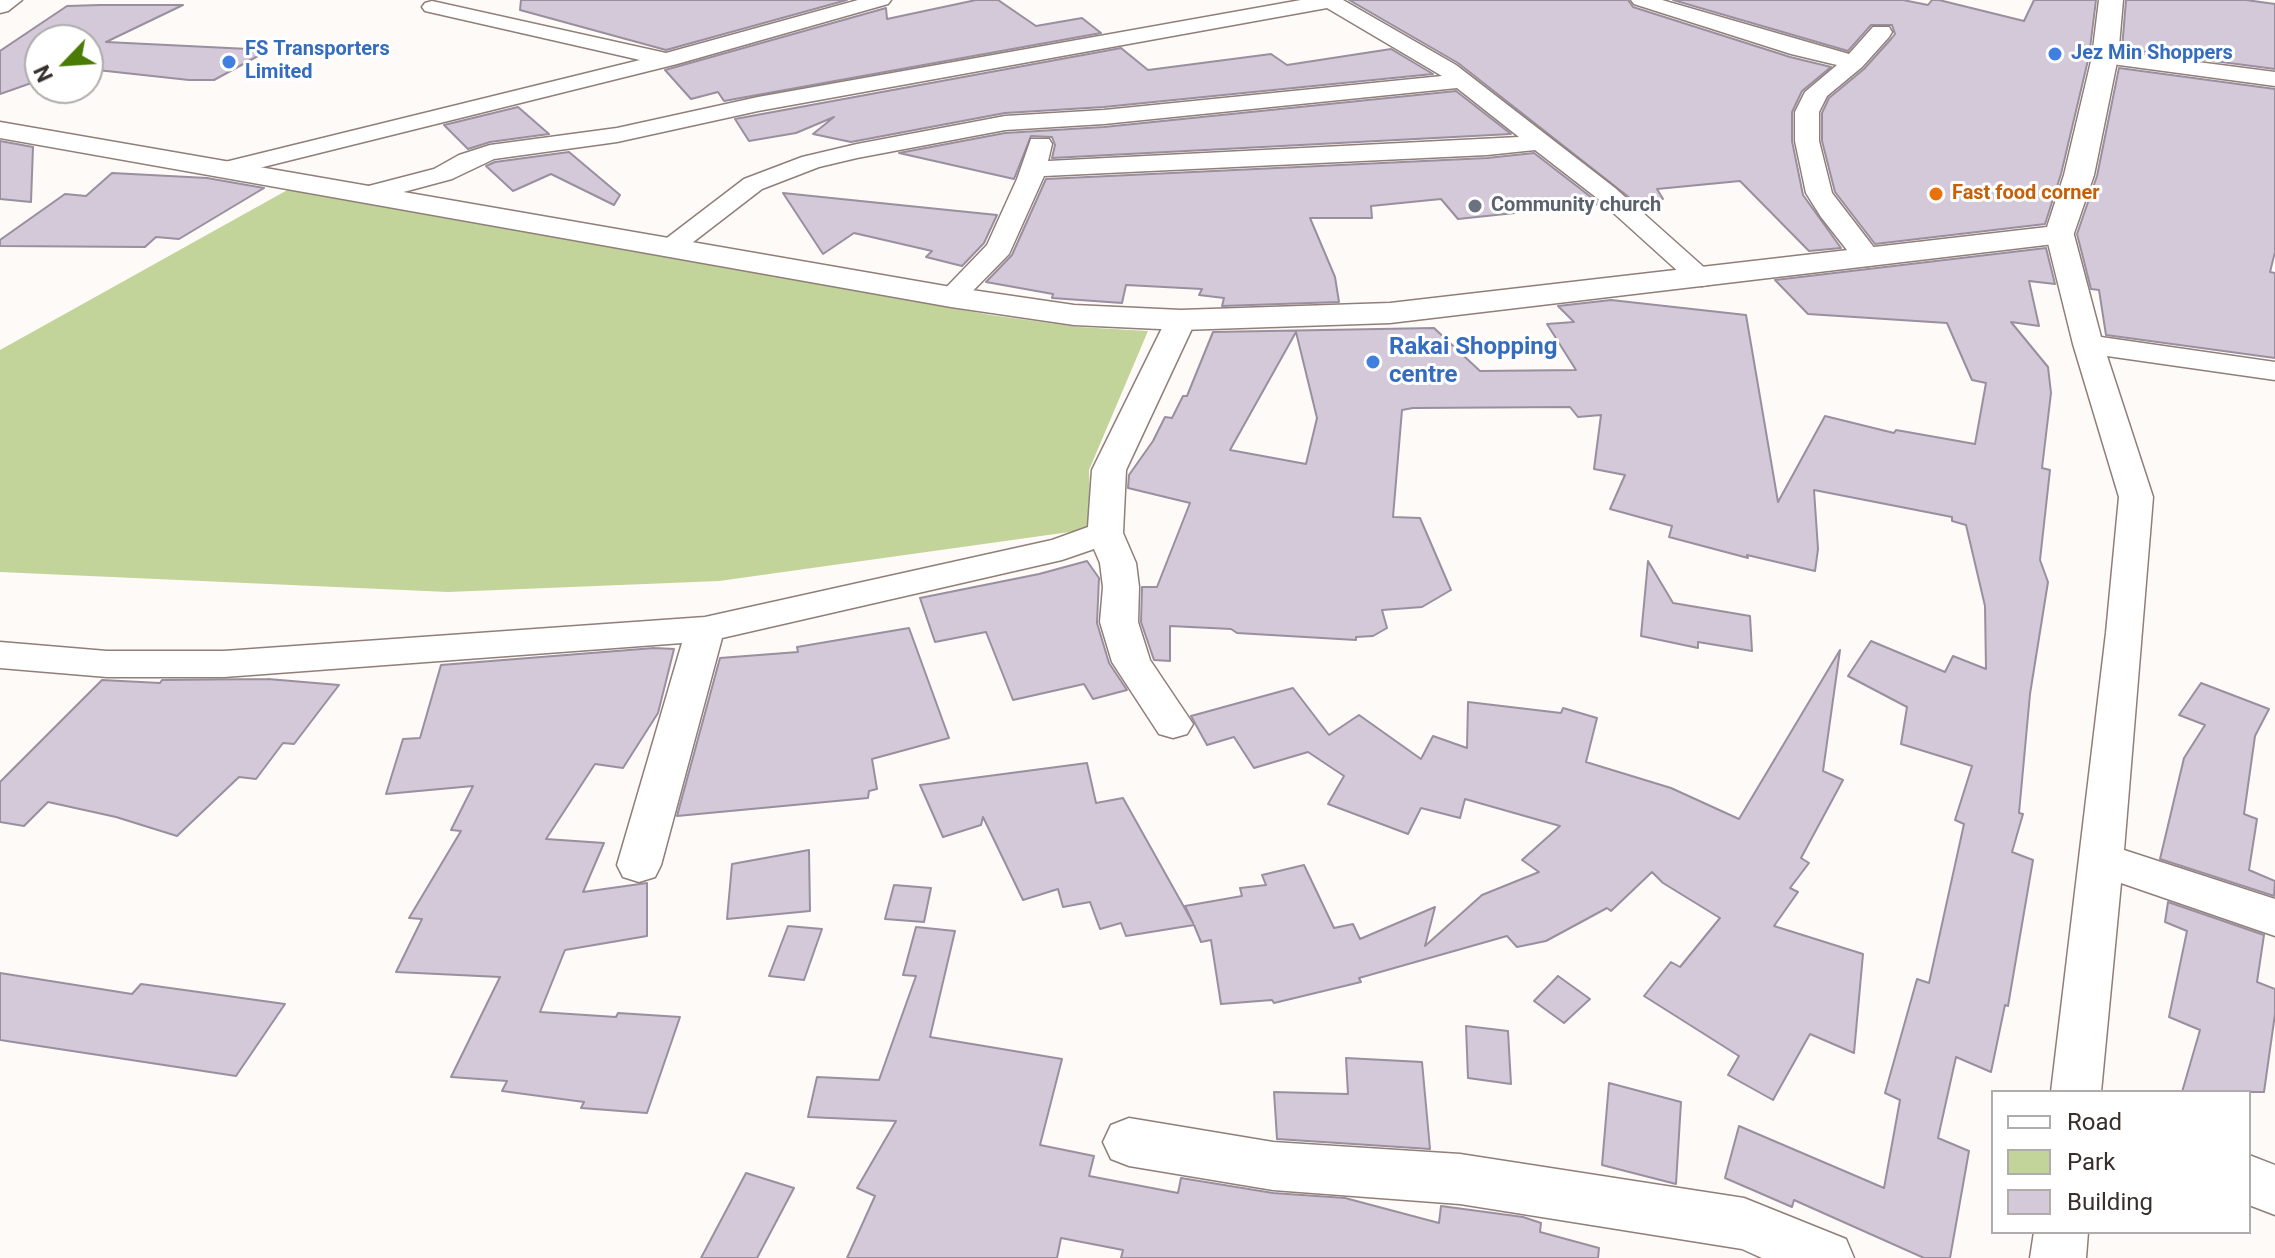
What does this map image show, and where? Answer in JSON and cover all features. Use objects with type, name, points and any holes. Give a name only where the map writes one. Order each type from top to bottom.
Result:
[{"type":"street","points":[[0,6],[10,0]]},
{"type":"street","points":[[230,168],[669,59],[881,0]]},
{"type":"street","points":[[1641,0],[1799,49],[1854,62]]},
{"type":"street","points":[[2076,1090],[2125,633],[2136,497],[2088,344],[2060,235],[2087,140],[2105,57],[2111,0]]},
{"type":"street","points":[[370,193],[443,174],[490,152],[617,135],[758,104],[1329,1],[1382,29],[1460,81],[1633,215],[1702,278]]},
{"type":"street","points":[[432,7],[669,59]]},
{"type":"street","points":[[1868,258],[1819,193],[1807,141],[1807,112],[1817,92],[1854,62],[1881,32]]},
{"type":"street","points":[[2105,57],[2275,79]]},
{"type":"street","points":[[669,247],[734,196],[777,174],[827,158],[917,138],[1034,121],[1319,97],[1460,81]]},
{"type":"street","points":[[951,297],[999,248],[1041,146],[1034,121]]},
{"type":"street","points":[[0,130],[951,297],[1074,315],[1181,320],[1390,313],[2060,235]]},
{"type":"street","points":[[1034,169],[1487,148],[1540,142]]},
{"type":"street","points":[[1173,724],[1131,662],[1119,622],[1121,587],[1118,563],[1105,533],[1109,470],[1181,320]]},
{"type":"street","points":[[2088,344],[2275,371]]},
{"type":"street","points":[[0,655],[107,664],[224,664],[705,629],[1062,549],[1105,533]]},
{"type":"street","points":[[639,865],[705,629]]},
{"type":"street","points":[[2101,860],[2275,918]]},
{"type":"street","points":[[1129,1142],[1273,1166],[1460,1179],[1744,1224],[1826,1258]]},
{"type":"street","points":[[2251,1181],[2275,1190]]},
{"type":"street","points":[[2058,1258],[2061,1234]]},
{"type":"green space","points":[[291,188],[991,315],[1079,327],[1148,331],[1089,470],[1091,529],[719,581],[448,592],[0,572],[0,350]]},
{"type":"building","points":[[521,0],[847,0],[666,50],[520,10]]},
{"type":"building","points":[[976,0],[998,0],[1036,26],[1082,18],[1101,33],[724,101],[718,92],[691,99],[665,70],[886,8],[887,19]]},
{"type":"building","points":[[1349,0],[1628,0],[1633,7],[1831,67],[1802,91],[1792,112],[1792,141],[1803,195],[1841,248],[1809,251],[1740,181],[1657,189],[1663,199],[1635,202],[1458,63]]},
{"type":"building","points":[[1673,0],[1903,0],[1928,5],[1932,0],[1939,0],[2024,21],[2034,0],[2096,0],[2089,56],[2061,174],[2045,224],[1875,244],[1835,192],[1822,141],[1822,113],[1829,98],[1864,69],[1895,34],[1892,25],[1871,25],[1848,51]]},
{"type":"building","points":[[2126,0],[2246,0],[2275,4],[2275,69],[2122,49]]},
{"type":"building","points":[[183,5],[106,42],[269,50],[214,80],[104,71],[104,24],[40,24],[67,6]]},
{"type":"building","points":[[24,35],[24,86],[0,94],[0,51]]},
{"type":"building","points":[[1121,48],[1148,70],[1271,54],[1287,65],[1391,49],[1433,74],[1104,107],[1005,113],[851,142],[813,134],[834,117],[796,133],[749,141],[735,119]]},
{"type":"building","points":[[2119,68],[2275,89],[2275,252],[2270,272],[2275,273],[2275,358],[2106,335],[2099,290],[2091,289],[2077,234],[2097,176]]},
{"type":"building","points":[[1456,91],[1511,134],[1052,158],[1055,145],[1052,137],[1031,136],[1014,179],[899,153],[1005,133],[1104,127]]},
{"type":"building","points":[[518,107],[549,134],[490,142],[468,149],[444,125]]},
{"type":"building","points":[[0,141],[33,147],[31,202],[0,199]]},
{"type":"building","points":[[569,152],[620,195],[614,205],[551,174],[513,191],[486,166],[495,162]]},
{"type":"building","points":[[1534,153],[1600,204],[1458,219],[1441,199],[1371,206],[1372,218],[1310,218],[1335,277],[1339,302],[1222,306],[1224,298],[1199,295],[1202,289],[1126,285],[1122,303],[1052,298],[1053,294],[986,282],[1012,255],[1046,179],[1487,158]]},
{"type":"building","points":[[112,173],[207,178],[264,188],[179,239],[156,237],[145,247],[0,246],[0,240],[65,194],[86,196]]},
{"type":"building","points":[[783,193],[997,215],[984,243],[962,266],[926,257],[932,251],[854,233],[823,254]]},
{"type":"building","points":[[2046,248],[2055,284],[2029,281],[2039,326],[2011,322],[2048,367],[2051,393],[2042,468],[2050,470],[2040,560],[2048,582],[2030,694],[2019,813],[2023,814],[2012,852],[2033,860],[2008,1006],[2005,1005],[1991,1072],[1956,1057],[1938,1138],[1969,1151],[1950,1258],[1924,1258],[1794,1200],[1792,1207],[1725,1178],[1739,1126],[1884,1188],[1900,1100],[1885,1093],[1917,979],[1929,983],[1964,824],[1955,820],[1972,766],[1901,744],[1907,707],[1848,676],[1871,641],[1945,672],[1953,656],[1986,669],[1985,606],[1966,525],[1952,521],[1952,517],[1814,490],[1818,549],[1815,571],[1747,555],[1748,558],[1669,537],[1672,526],[1610,509],[1625,475],[1594,469],[1601,415],[1578,417],[1570,407],[1413,408],[1402,410],[1393,517],[1420,518],[1451,590],[1422,607],[1382,610],[1387,628],[1373,636],[1356,637],[1356,640],[1170,626],[1170,661],[1154,660],[1141,622],[1142,587],[1157,587],[1190,503],[1128,488],[1129,475],[1153,441],[1165,417],[1172,418],[1183,396],[1187,396],[1213,332],[1434,328],[1480,371],[1576,370],[1547,324],[1574,322],[1558,306],[1611,300],[1746,315],[1778,502],[1825,416],[1894,433],[1896,430],[1975,444],[1986,383],[1972,380],[1947,323],[1808,314],[1775,280]],"holes":[[[1296,332],[1317,418],[1306,464],[1230,450]]]},
{"type":"building","points":[[1087,561],[1099,578],[1097,623],[1109,663],[1127,690],[1093,699],[1084,684],[1013,700],[986,632],[935,642],[920,598]]},
{"type":"building","points":[[1648,561],[1673,603],[1750,616],[1752,651],[1698,642],[1698,648],[1641,636]]},
{"type":"building","points":[[909,628],[949,738],[872,759],[877,789],[869,791],[868,798],[677,816],[720,658],[798,652],[797,647]]},
{"type":"building","points":[[674,649],[658,713],[623,768],[595,764],[546,839],[604,843],[583,892],[647,883],[647,936],[565,950],[540,1012],[680,1017],[647,1113],[581,1108],[584,1102],[502,1091],[507,1081],[451,1077],[500,977],[396,972],[422,919],[409,918],[461,831],[451,830],[473,786],[386,794],[403,739],[420,738],[441,665]]},
{"type":"building","points":[[1840,650],[1823,771],[1843,780],[1801,858],[1809,863],[1790,888],[1798,892],[1774,926],[1863,954],[1854,1053],[1810,1034],[1773,1100],[1728,1075],[1739,1056],[1644,996],[1671,962],[1680,967],[1720,918],[1663,883],[1652,872],[1611,911],[1607,908],[1546,941],[1517,947],[1507,936],[1359,978],[1361,982],[1274,1003],[1272,1000],[1221,1004],[1211,940],[1201,942],[1194,925],[1126,936],[1121,923],[1100,929],[1090,902],[1063,907],[1058,889],[1023,900],[983,817],[981,825],[943,837],[920,785],[1087,763],[1096,803],[1123,798],[1193,923],[1185,906],[1242,896],[1240,888],[1266,885],[1262,875],[1304,865],[1334,928],[1353,924],[1360,939],[1435,907],[1425,946],[1482,895],[1539,872],[1522,860],[1560,826],[1465,799],[1460,818],[1421,808],[1408,834],[1328,804],[1344,776],[1308,752],[1254,768],[1234,737],[1207,745],[1191,716],[1293,688],[1329,735],[1359,715],[1421,759],[1433,736],[1467,748],[1468,702],[1561,713],[1563,708],[1597,718],[1586,762],[1671,788],[1739,819]]},
{"type":"building","points":[[268,679],[339,685],[294,744],[283,743],[256,779],[239,777],[177,836],[116,817],[48,802],[24,826],[0,822],[0,782],[102,680],[160,683],[162,680]]},
{"type":"building","points":[[2201,683],[2269,709],[2255,736],[2244,814],[2257,819],[2249,870],[2275,881],[2274,896],[2160,859],[2184,758],[2205,725],[2179,715]]},
{"type":"building","points":[[809,850],[810,911],[727,919],[732,864]]},
{"type":"building","points":[[894,885],[931,888],[924,922],[885,919]]},
{"type":"building","points":[[2168,902],[2264,935],[2257,982],[2275,989],[2275,1014],[2264,1092],[2183,1090],[2200,1030],[2169,1017],[2187,931],[2165,922]]},
{"type":"building","points":[[788,926],[822,929],[804,980],[769,976]]},
{"type":"building","points":[[916,927],[955,931],[930,1037],[1062,1059],[1040,1145],[1094,1156],[1089,1176],[1178,1193],[1181,1178],[1273,1193],[1345,1198],[1439,1223],[1441,1206],[1523,1217],[1541,1223],[1540,1232],[1599,1248],[1598,1258],[1121,1258],[1123,1250],[1061,1238],[1057,1258],[847,1258],[875,1196],[857,1188],[896,1121],[808,1117],[817,1077],[879,1080],[916,976],[903,975]]},
{"type":"building","points":[[0,973],[132,994],[141,984],[285,1004],[236,1076],[0,1040]]},
{"type":"building","points":[[1558,976],[1590,999],[1564,1023],[1534,1001]]},
{"type":"building","points":[[1466,1026],[1508,1031],[1511,1084],[1468,1078]]},
{"type":"building","points":[[1346,1058],[1422,1062],[1430,1149],[1277,1139],[1274,1092],[1348,1094]]},
{"type":"building","points":[[1609,1083],[1681,1102],[1676,1184],[1602,1165]]},
{"type":"building","points":[[746,1173],[794,1188],[757,1258],[701,1258]]},
{"type":"place","name":"Jez Min Shoppers","points":[[2055,54]]},
{"type":"place","name":"FS Transporters Limited","points":[[229,62]]},
{"type":"place","name":"Fast food corner","points":[[1936,194]]},
{"type":"place","name":"Community church","points":[[1475,206]]},
{"type":"place","name":"Rakai Shopping centre","points":[[1373,362]]}]
